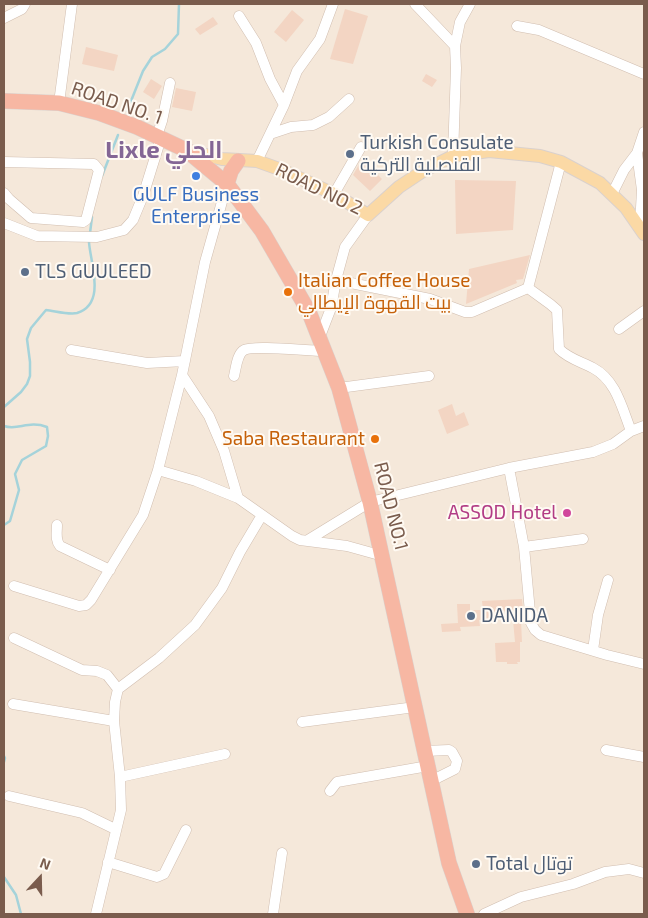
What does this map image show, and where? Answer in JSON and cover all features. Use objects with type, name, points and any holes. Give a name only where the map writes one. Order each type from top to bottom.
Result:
[{"type":"highway","name":"ROAD NO. 1","points":[[4,101],[59,103],[99,113],[137,127],[186,150]]},
{"type":"highway","name":"ROAD NO.1","points":[[186,150],[227,184],[262,230],[309,312],[339,388],[383,556],[449,863],[467,914]]},
{"type":"highway","points":[[227,184],[231,171],[238,161]]},
{"type":"main road","name":"ROAD NO 2","points":[[186,150],[238,161],[257,162],[282,170],[334,194],[368,215],[399,187],[422,171],[453,156],[489,151],[540,156],[561,162],[600,183],[626,208],[642,230]]},
{"type":"street","points":[[4,18],[22,9],[25,4]]},
{"type":"street","points":[[59,103],[72,4]]},
{"type":"street","points":[[257,162],[284,105],[297,71],[320,39],[334,4]]},
{"type":"street","points":[[415,4],[455,46]]},
{"type":"street","points":[[453,156],[456,77],[455,46],[460,22],[470,4]]},
{"type":"street","points":[[238,16],[256,43],[270,79],[284,105]]},
{"type":"street","points":[[516,26],[539,30],[644,74]]},
{"type":"street","points":[[4,223],[37,236],[97,238],[124,230],[133,220],[143,196],[159,137],[170,83]]},
{"type":"street","points":[[270,134],[291,127],[312,125],[329,117],[349,99]]},
{"type":"street","points":[[612,194],[624,170],[637,153],[644,132]]},
{"type":"street","points":[[334,194],[361,147]]},
{"type":"street","points":[[637,153],[643,190],[642,230]]},
{"type":"street","points":[[4,162],[94,164],[99,170],[84,222],[31,218],[4,193]]},
{"type":"street","points":[[528,288],[561,162]]},
{"type":"street","points":[[14,586],[79,606],[86,605],[92,600],[143,515],[158,470],[182,375],[205,262],[227,184]]},
{"type":"street","points":[[234,376],[240,354],[244,350],[256,347],[322,345],[345,247],[368,215]]},
{"type":"street","points":[[25,232],[31,218]]},
{"type":"street","points":[[336,280],[430,299],[465,312],[472,312],[528,288]]},
{"type":"street","points":[[528,288],[557,310],[559,349],[569,358],[595,369],[612,384],[631,430]]},
{"type":"street","points":[[619,329],[644,311]]},
{"type":"street","points":[[71,350],[147,363],[184,361]]},
{"type":"street","points":[[182,375],[209,416],[224,451],[238,498]]},
{"type":"street","points":[[339,388],[429,376]]},
{"type":"street","points":[[308,540],[370,502],[509,468],[592,452],[613,444],[631,430],[644,426]]},
{"type":"street","points":[[509,468],[524,548],[532,623],[535,630],[541,635],[644,664]]},
{"type":"street","points":[[158,470],[196,481],[238,498],[300,540],[346,546],[383,556]]},
{"type":"street","points":[[96,914],[121,810],[120,777],[114,721],[118,689],[159,658],[195,625],[222,588],[240,552],[262,516]]},
{"type":"street","points":[[57,525],[57,542],[60,546],[110,570]]},
{"type":"street","points":[[524,548],[583,539]]},
{"type":"street","points":[[593,650],[598,615],[608,580]]},
{"type":"street","points":[[14,638],[82,670],[97,671],[107,675],[118,689]]},
{"type":"street","points":[[13,704],[114,721]]},
{"type":"street","points":[[302,722],[415,707]]},
{"type":"street","points":[[426,751],[449,750],[457,761],[456,769],[431,782]]},
{"type":"street","points":[[606,750],[644,757]]},
{"type":"street","points":[[120,777],[225,754]]},
{"type":"street","points":[[330,791],[337,782],[428,766]]},
{"type":"street","points":[[9,796],[82,813],[115,829]]},
{"type":"street","points":[[108,862],[157,878],[161,877],[186,830]]},
{"type":"street","points":[[274,914],[282,853]]},
{"type":"street","points":[[484,914],[521,897],[573,884],[605,872],[629,869],[644,873]]},
{"type":"shaded area","points":[[4,4],[644,4],[644,914],[4,914]]},
{"type":"building","points":[[345,9],[368,16],[353,64],[330,59]]},
{"type":"building","points":[[292,10],[304,20],[286,42],[274,32]]},
{"type":"building","points":[[213,17],[218,24],[200,35],[195,29]]},
{"type":"building","points":[[86,47],[118,55],[114,71],[82,64]]},
{"type":"building","points":[[426,74],[437,80],[432,87],[422,81]]},
{"type":"building","points":[[151,79],[162,86],[154,99],[143,92]]},
{"type":"building","points":[[176,88],[196,92],[192,111],[172,107]]},
{"type":"building","points":[[362,159],[382,179],[370,191],[353,175]]},
{"type":"building","points":[[455,180],[516,181],[513,230],[456,234]]},
{"type":"building","points":[[530,255],[523,279],[516,280],[517,283],[466,304],[469,269]]},
{"type":"building","points":[[452,404],[456,416],[464,412],[469,425],[447,434],[438,410]]},
{"type":"building","points":[[522,599],[523,610],[492,612],[493,619],[479,620],[480,626],[460,627],[461,631],[442,632],[441,624],[458,623],[457,604],[470,604],[470,610],[483,610],[482,601]]},
{"type":"building","points":[[513,620],[521,621],[522,642],[520,642],[520,662],[517,662],[518,664],[507,664],[507,662],[496,662],[495,643],[515,642]]},
{"type":"waterway","points":[[127,111],[143,71],[152,57],[165,49],[178,34],[179,4]]},
{"type":"waterway","points":[[102,176],[118,135]]},
{"type":"waterway","points":[[90,233],[92,217]]},
{"type":"waterway","points":[[4,407],[21,392],[30,376],[27,339],[31,328],[46,310],[77,313],[86,308],[92,301],[95,282],[89,242]]},
{"type":"waterway","points":[[4,426],[40,425],[47,427],[48,436],[46,446],[22,460],[15,474],[19,490],[10,521],[4,525]]},
{"type":"waterway","points":[[4,756],[4,762]]},
{"type":"waterway","points":[[4,877],[16,895],[21,914]]},
{"type":"place","name":"Turkish Consulate القنصلية التركية","points":[[350,154]]},
{"type":"place","name":"GULF Business Enterprise","points":[[196,176]]},
{"type":"place","name":"TLS GUULEED","points":[[25,272]]},
{"type":"place","name":"Italian Coffee House بيت القهوة الإيطالي","points":[[288,292]]},
{"type":"place","name":"Saba Restaurant","points":[[375,439]]},
{"type":"place","name":"ASSOD Hotel","points":[[567,513]]},
{"type":"place","name":"DANIDA","points":[[471,616]]},
{"type":"place","name":"Total توتال","points":[[476,864]]},
{"type":"district","name":"Lixle الحلي","points":[[164,150]]}]
